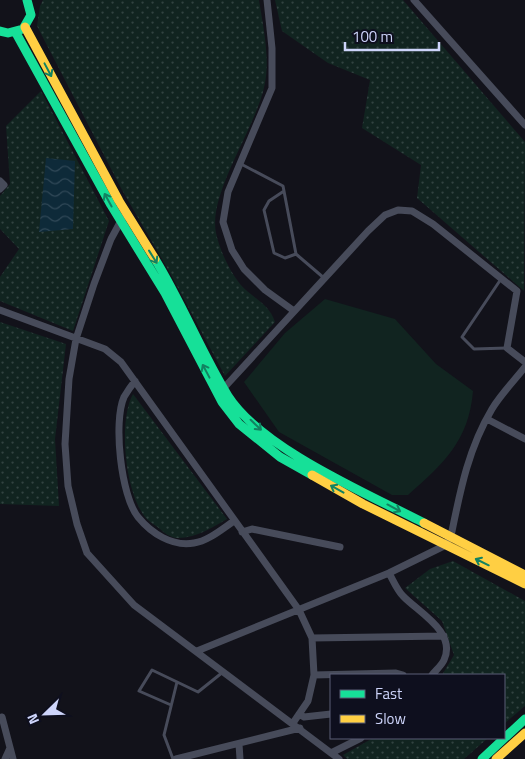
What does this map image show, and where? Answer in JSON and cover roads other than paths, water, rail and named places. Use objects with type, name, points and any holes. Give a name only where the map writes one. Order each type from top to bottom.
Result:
[{"type":"street","points":[[267,0],[272,48],[272,88],[228,192],[223,222],[232,250],[244,269],[265,290],[294,312]]},
{"type":"street","points":[[414,0],[525,125]]},
{"type":"street","points":[[0,31],[16,32],[25,27],[31,15],[28,1]]},
{"type":"street","points":[[25,27],[126,212],[169,282],[221,391]]},
{"type":"street","points":[[16,32],[120,220],[165,293],[240,424],[280,457],[363,504],[449,540],[525,575]]},
{"type":"street","points":[[0,181],[4,185],[0,189]]},
{"type":"street","points":[[221,391],[368,231],[385,215],[398,210],[412,211],[433,224],[517,291],[508,348],[525,362]]},
{"type":"street","points":[[126,212],[120,220],[100,266],[76,339],[69,379],[64,444],[68,486],[77,524],[87,553],[134,605],[339,759]]},
{"type":"street","points":[[0,310],[105,349],[121,362],[299,610],[312,638],[314,675],[308,701],[293,723]]},
{"type":"street","points":[[197,651],[389,573],[449,540],[464,474],[487,419],[525,367]]},
{"type":"street","points":[[135,381],[124,398],[119,429],[122,476],[136,516],[158,536],[178,543],[194,543],[234,521]]},
{"type":"street","points":[[487,419],[525,439]]},
{"type":"street","points":[[242,532],[252,529],[340,546]]},
{"type":"street","points":[[449,540],[525,584]]},
{"type":"street","points":[[389,573],[402,595],[432,621],[444,636],[446,650],[444,660],[433,674]]},
{"type":"street","points":[[312,638],[444,636]]},
{"type":"street","points":[[355,674],[400,674]]},
{"type":"street","points":[[314,675],[330,675]]},
{"type":"street","points":[[299,714],[304,717],[330,714]]},
{"type":"street","points":[[2,717],[13,759]]},
{"type":"street","points":[[505,738],[525,719]]},
{"type":"street","points":[[174,759],[186,758],[300,728]]},
{"type":"street","points":[[496,759],[525,733]]},
{"type":"street","points":[[331,753],[359,739]]},
{"type":"street","points":[[482,759],[504,739]]},
{"type":"street","points":[[239,744],[240,759]]},
{"type":"street","points":[[4,759],[10,748]]},
{"type":"lane","points":[[241,164],[283,186],[296,254],[324,279]]},
{"type":"lane","points":[[284,191],[269,202],[264,210],[274,253],[285,258],[296,254]]},
{"type":"lane","points":[[501,279],[462,337],[474,349],[508,348]]},
{"type":"lane","points":[[171,705],[139,691],[152,670],[198,692],[224,671]]},
{"type":"lane","points":[[174,759],[164,735],[177,682]]},
{"type":"water","points":[[46,158],[75,161],[73,229],[39,232]]}]
